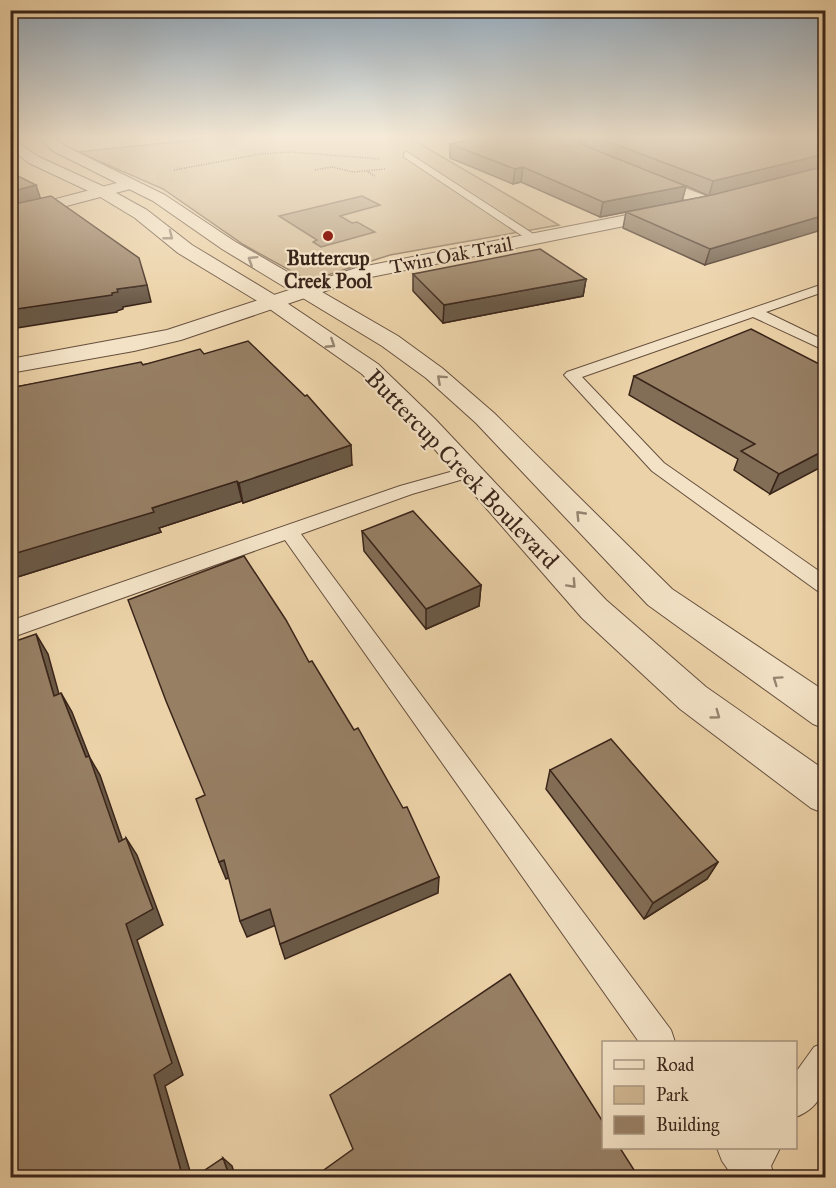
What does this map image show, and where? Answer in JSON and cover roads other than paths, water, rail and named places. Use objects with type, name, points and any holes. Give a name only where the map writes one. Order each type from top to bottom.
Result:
[{"type":"street","points":[[10,216],[97,193]]},
{"type":"street","name":"Buttercup Creek Boulevard","points":[[105,193],[141,214],[185,249],[271,301],[370,369],[426,424],[594,609],[693,698],[825,795]]},
{"type":"street","name":"Buttercup Creek Boulevard","points":[[149,193],[228,245],[390,341],[434,372],[485,418],[660,597],[825,713]]},
{"type":"street","points":[[684,193],[708,203]]},
{"type":"street","name":"Twin Oak Trail","points":[[10,366],[173,335],[302,290],[356,274],[730,198]]},
{"type":"lane","points":[[465,193],[534,239]]},
{"type":"lane","points":[[825,287],[572,375],[658,467],[825,587]]},
{"type":"lane","points":[[754,312],[825,347]]},
{"type":"lane","points":[[10,630],[406,490],[468,472]]},
{"type":"lane","points":[[290,531],[658,1041]]},
{"type":"lane","points":[[797,1097],[825,1059]]},
{"type":"place","name":"Buttercup Creek Pool","points":[[328,236]]}]
